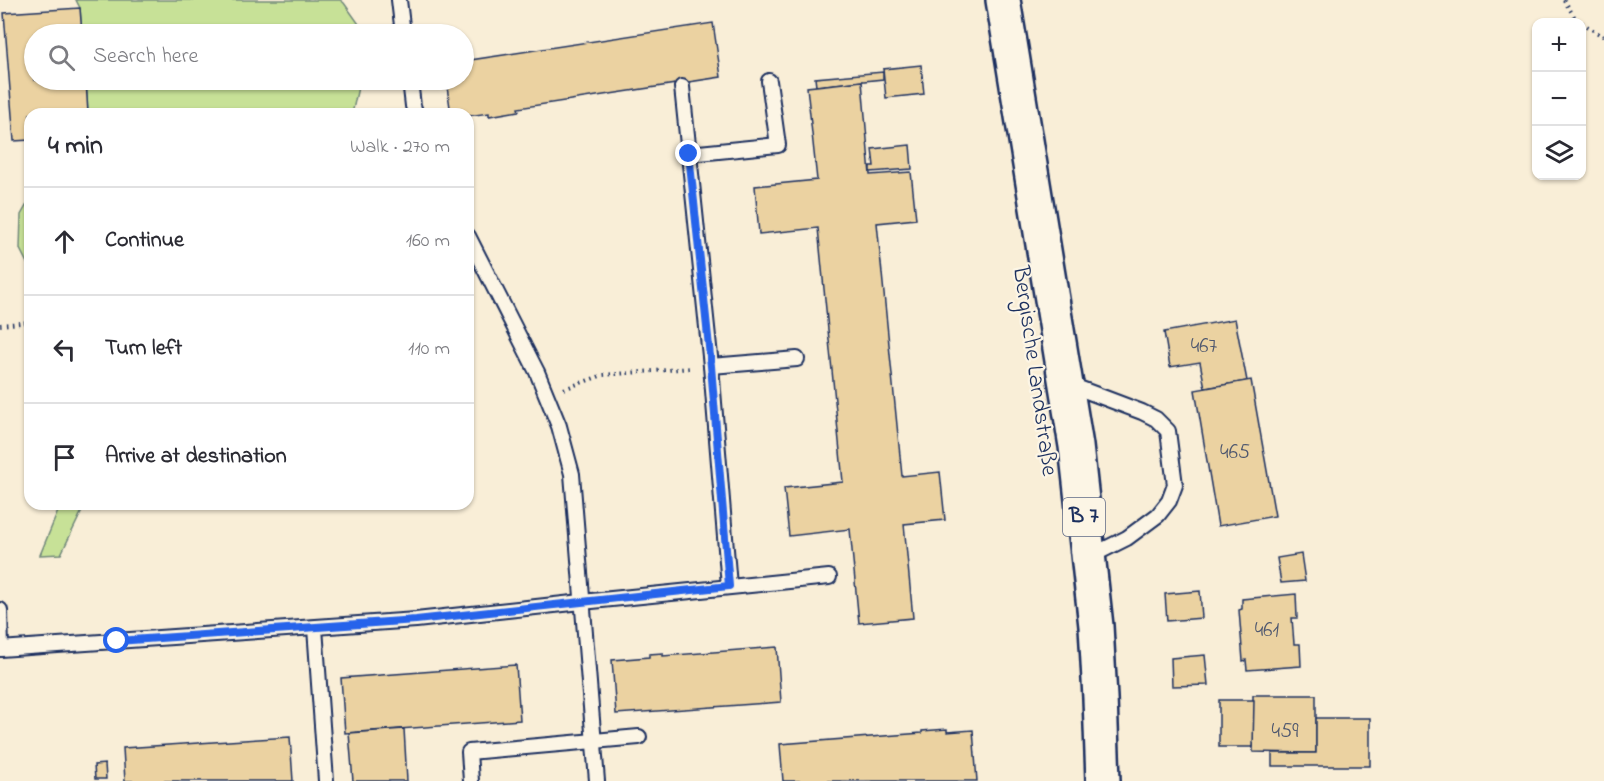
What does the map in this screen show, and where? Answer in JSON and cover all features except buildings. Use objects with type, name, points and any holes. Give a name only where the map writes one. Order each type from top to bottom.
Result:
[{"type":"main road","name":"Bergische Landstraße","points":[[1003,0],[1076,446],[1096,626],[1103,781]]},
{"type":"lane","points":[[399,0],[402,24]]},
{"type":"lane","points":[[689,154],[778,146],[769,81]]},
{"type":"lane","points":[[682,87],[711,366],[729,586]]},
{"type":"lane","points":[[411,90],[414,108]]},
{"type":"lane","points":[[474,248],[537,372],[559,426],[573,474],[597,781]]},
{"type":"lane","points":[[711,366],[797,359]]},
{"type":"lane","points":[[1066,383],[1142,412],[1156,419],[1168,431],[1175,485],[1169,501],[1158,515],[1126,538],[1089,557]]},
{"type":"lane","points":[[0,610],[1,649],[416,620],[829,577]]},
{"type":"lane","points":[[315,628],[326,781]]},
{"type":"lane","points":[[471,781],[469,752],[639,737]]},
{"type":"path","points":[[1564,0],[1575,18]]},
{"type":"path","points":[[1586,26],[1604,38]]},
{"type":"path","points":[[0,325],[24,323]]},
{"type":"path","points":[[547,395],[603,375],[711,366]]},
{"type":"green space","points":[[76,0],[340,0],[359,24],[81,24],[80,8]]},
{"type":"green space","points":[[87,90],[357,90],[353,108],[88,108]]},
{"type":"green space","points":[[24,210],[24,257],[20,249],[21,215]]},
{"type":"green space","points":[[59,510],[83,510],[61,554],[40,555]]},
{"type":"route","points":[[117,641],[416,620],[729,586],[711,366],[689,154]]}]
